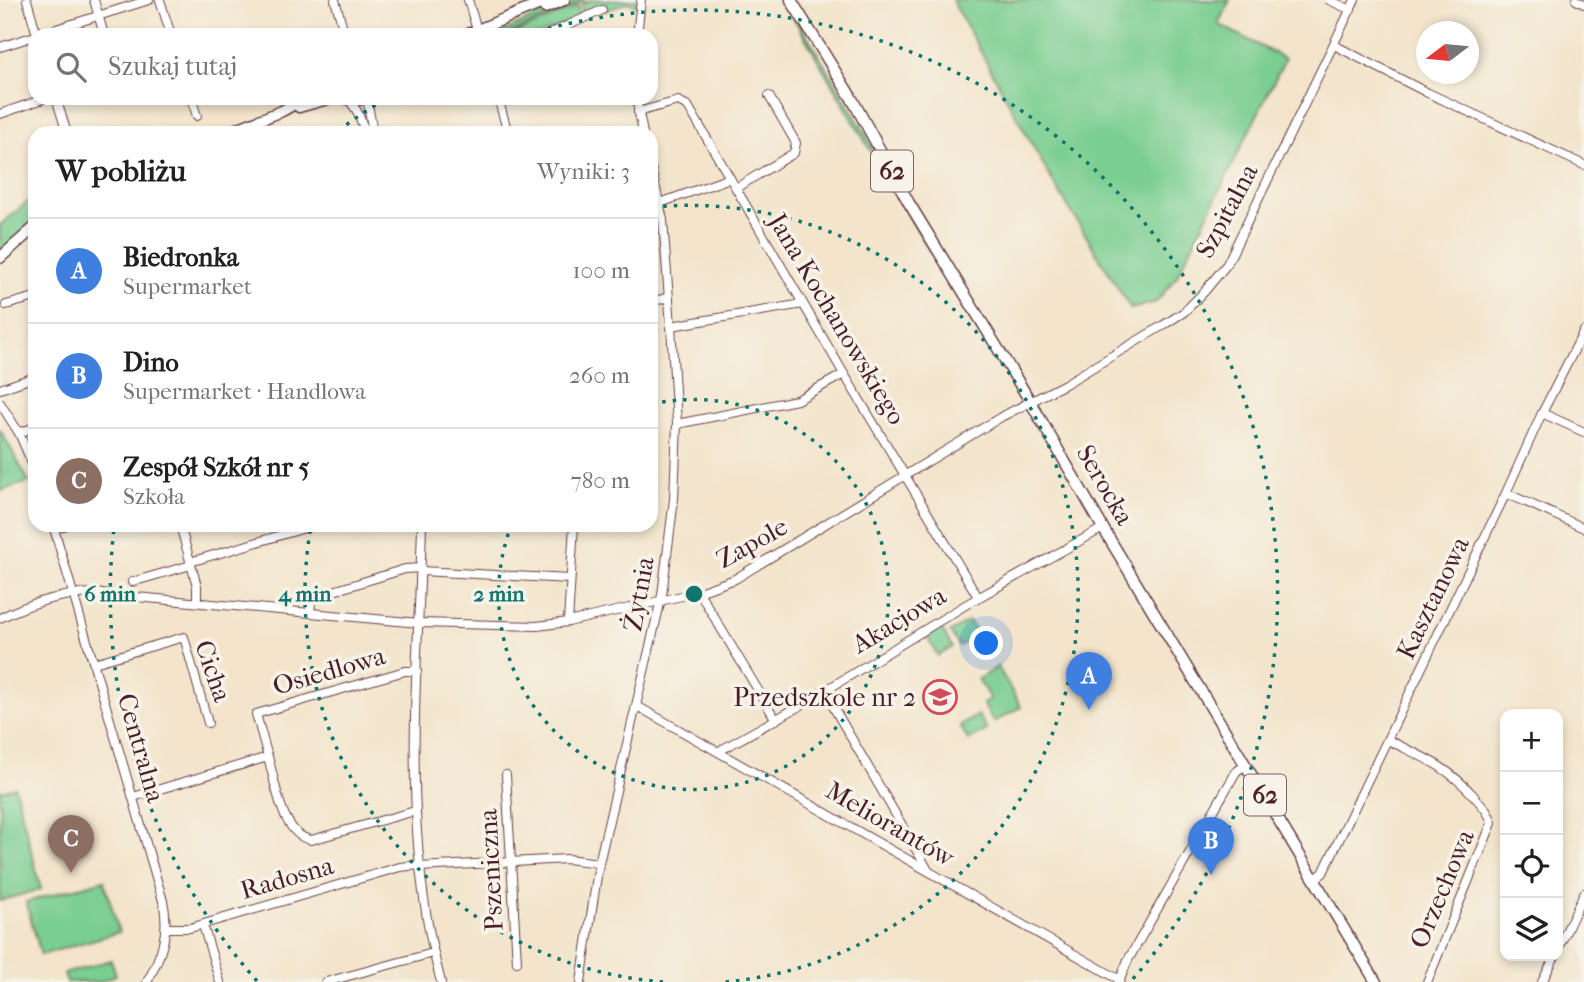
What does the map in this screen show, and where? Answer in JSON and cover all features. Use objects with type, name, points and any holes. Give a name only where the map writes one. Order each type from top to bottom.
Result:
[{"type":"main road","points":[[488,28],[550,0]]},
{"type":"main road","points":[[490,28],[564,0]]},
{"type":"main road","name":"Serocka","points":[[794,3],[851,97],[909,203],[1376,982]]},
{"type":"main road","points":[[282,111],[293,105]]},
{"type":"main road","points":[[244,126],[305,105]]},
{"type":"main road","points":[[0,258],[28,233]]},
{"type":"street","points":[[27,0],[34,28]]},
{"type":"street","points":[[94,0],[102,28]]},
{"type":"street","points":[[59,28],[149,0]]},
{"type":"street","points":[[160,0],[169,28]]},
{"type":"street","points":[[335,0],[343,28]]},
{"type":"street","points":[[468,0],[478,28]]},
{"type":"street","points":[[638,28],[641,0]]},
{"type":"street","points":[[1329,0],[1351,10]]},
{"type":"street","name":"Szpitalna","points":[[1030,401],[1065,384],[1160,327],[1184,312],[1205,292],[1227,264],[1355,0]]},
{"type":"street","points":[[1576,0],[1584,4]]},
{"type":"street","points":[[562,28],[602,10]]},
{"type":"street","points":[[0,47],[28,38]]},
{"type":"street","points":[[1334,46],[1584,165]]},
{"type":"street","points":[[736,188],[794,153],[796,143],[769,96]]},
{"type":"street","name":"Jana Kochanowskiego","points":[[638,112],[675,101],[685,103],[978,597]]},
{"type":"street","points":[[0,114],[28,104]]},
{"type":"street","points":[[58,105],[65,126]]},
{"type":"street","points":[[193,105],[197,116]]},
{"type":"street","points":[[352,105],[363,126]]},
{"type":"street","points":[[367,105],[371,126]]},
{"type":"street","points":[[500,105],[506,126]]},
{"type":"street","points":[[637,105],[641,126]]},
{"type":"street","points":[[660,203],[730,178]]},
{"type":"street","name":"Żytnia","points":[[581,982],[599,863],[661,601],[674,499],[677,424],[663,220],[658,195]]},
{"type":"street","points":[[658,300],[668,297]]},
{"type":"street","points":[[6,305],[28,298]]},
{"type":"street","points":[[671,326],[803,304]]},
{"type":"street","name":"Kasztanowa","points":[[1315,879],[1324,872],[1542,413],[1583,336]]},
{"type":"street","points":[[677,424],[797,400],[844,374]]},
{"type":"street","points":[[0,389],[28,379]]},
{"type":"street","name":"Zapole","points":[[0,618],[38,602],[74,594],[105,593],[419,623],[537,626],[568,622],[699,592],[735,579],[1030,401]]},
{"type":"street","points":[[0,402],[28,454]]},
{"type":"street","points":[[1542,413],[1584,432]]},
{"type":"street","points":[[19,433],[28,430]]},
{"type":"street","points":[[1506,493],[1584,527]]},
{"type":"street","name":"Akacjowa","points":[[719,751],[776,720],[978,597],[1103,528]]},
{"type":"street","name":"Centralna","points":[[55,532],[163,901],[166,929],[161,954],[147,982]]},
{"type":"street","points":[[182,532],[198,591],[197,601]]},
{"type":"street","points":[[132,582],[293,532]]},
{"type":"street","points":[[422,532],[415,811],[419,866],[433,953],[441,982]]},
{"type":"street","points":[[568,622],[574,532]]},
{"type":"street","points":[[310,612],[314,597],[405,569],[570,579]]},
{"type":"street","points":[[699,592],[776,720]]},
{"type":"street","name":"Cicha","points":[[94,663],[184,637],[208,723]]},
{"type":"street","name":"Osiedlowa","points":[[268,757],[256,714],[403,671],[417,671]]},
{"type":"street","points":[[824,691],[928,870]]},
{"type":"street","name":"Meliorantów","points":[[637,706],[1120,981]]},
{"type":"street","name":"Orzechowa","points":[[1388,740],[1444,767],[1486,809],[1492,823],[1427,982]]},
{"type":"street","points":[[133,797],[268,757],[286,821],[303,839],[311,841],[415,811]]},
{"type":"street","points":[[1120,981],[1128,960],[1236,772],[1246,764]]},
{"type":"street","name":"Pszeniczna","points":[[506,775],[517,962]]},
{"type":"street","name":"Radosna","points":[[166,929],[203,925],[400,867],[567,859],[599,863]]},
{"type":"street","points":[[1563,938],[1584,893]]},
{"type":"street","points":[[203,925],[220,982]]},
{"type":"street","points":[[326,982],[433,953]]},
{"type":"street","points":[[1542,982],[1552,961]]},
{"type":"green space","points":[[569,0],[585,0],[522,28],[512,28]]},
{"type":"green space","points":[[591,0],[638,0],[637,7],[628,2],[605,11],[602,6],[581,18],[582,4]]},
{"type":"green space","points":[[783,0],[786,0],[864,131],[933,254],[912,222]]},
{"type":"green space","points":[[952,0],[1230,0],[1218,24],[1285,59],[1176,278],[1156,302],[1131,309],[1050,177]]},
{"type":"green space","points":[[578,6],[578,19],[556,28],[527,28]]},
{"type":"green space","points":[[28,202],[28,227],[0,251],[0,225]]},
{"type":"green space","points":[[0,429],[28,482],[0,491]]},
{"type":"green space","points":[[969,621],[978,635],[959,646],[950,632]]},
{"type":"green space","points":[[941,628],[952,647],[938,656],[927,637]]},
{"type":"green space","points":[[998,667],[1021,707],[994,722],[983,704],[990,699],[978,679]]},
{"type":"green space","points":[[978,715],[987,730],[968,740],[960,726]]},
{"type":"green space","points":[[15,787],[41,889],[0,901],[0,791]]},
{"type":"green space","points":[[104,880],[119,932],[41,955],[26,902]]},
{"type":"green space","points":[[111,960],[116,975],[100,982],[67,982],[64,974]]},
{"type":"place","name":"Przedszkole nr 2","points":[[940,697]]},
{"type":"place","name":"Biedronka","points":[[1089,710]]},
{"type":"place","name":"Zespół Szkół nr 5","points":[[71,873]]},
{"type":"place","name":"Dino","points":[[1211,875]]}]
